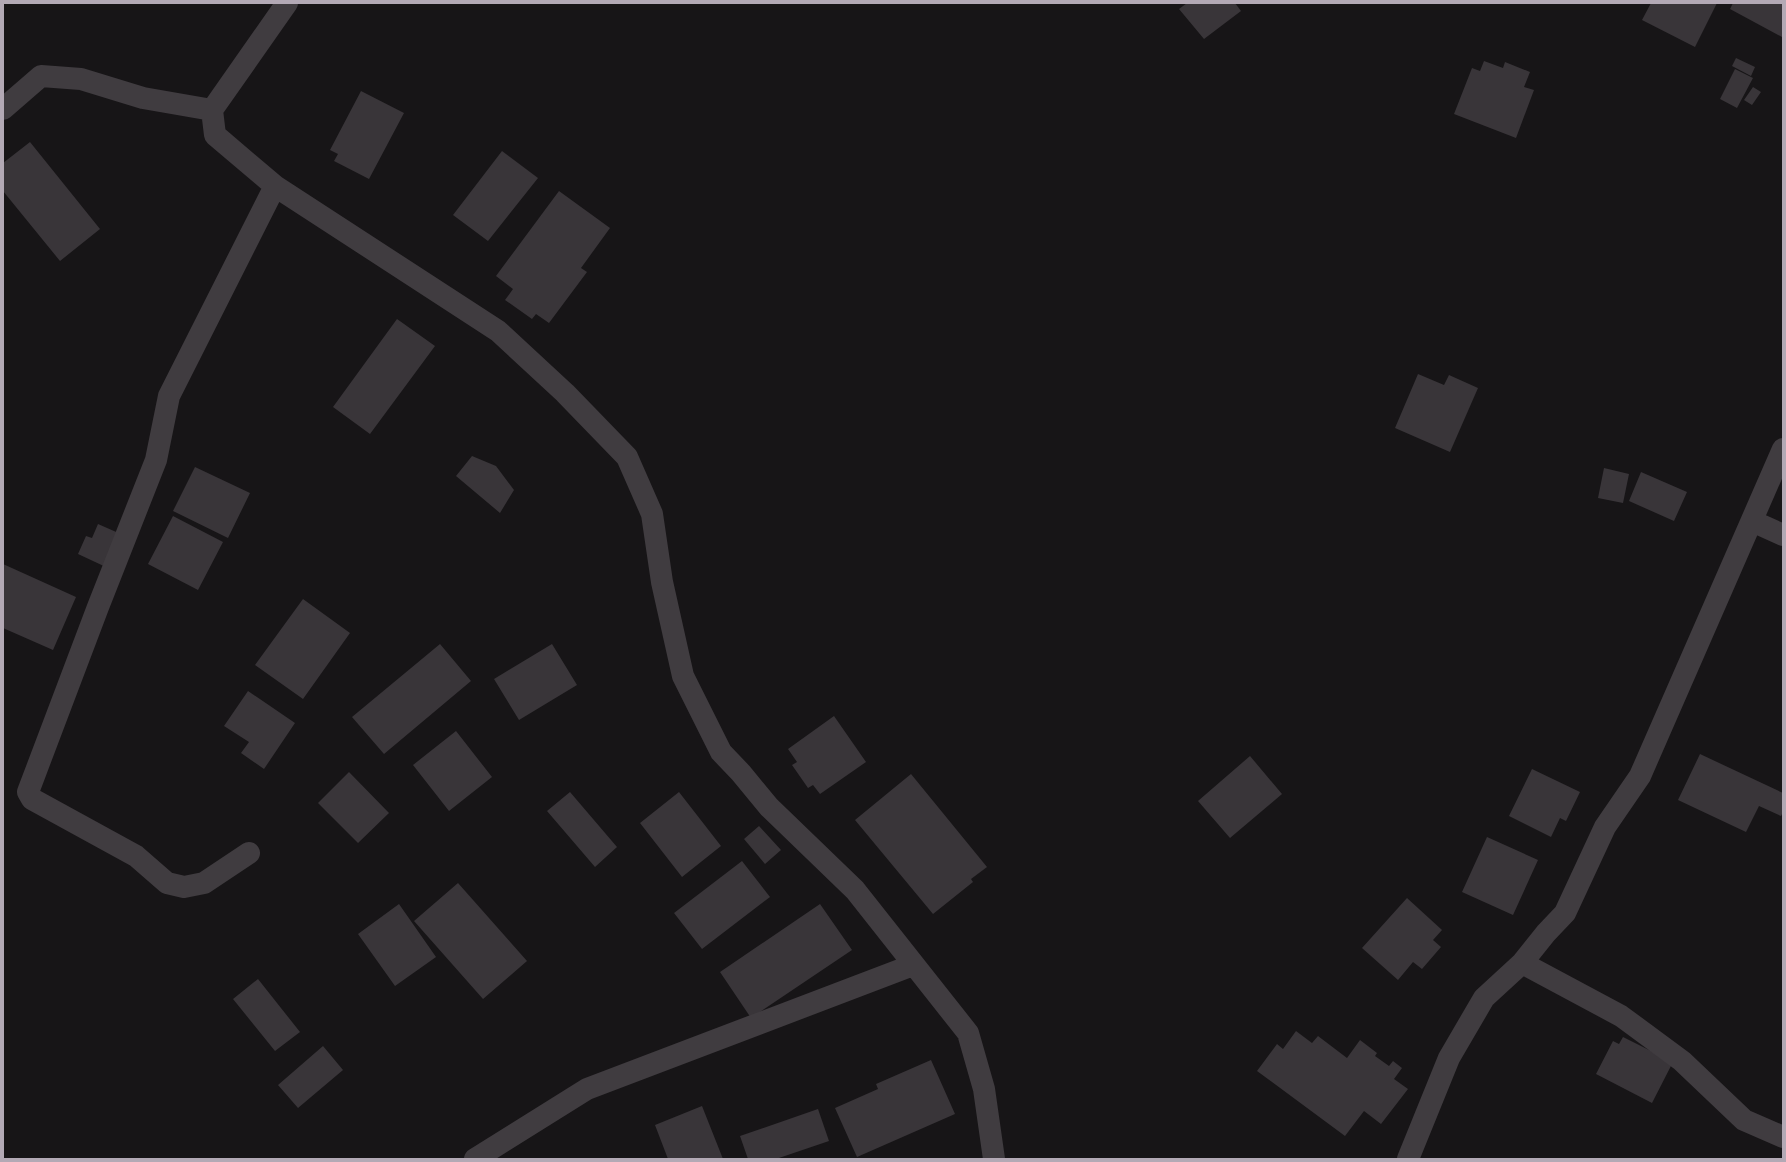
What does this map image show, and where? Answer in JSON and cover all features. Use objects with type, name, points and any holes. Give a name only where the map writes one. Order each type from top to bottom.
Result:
[{"type":"street","points":[[287,3],[212,110],[215,135],[275,186],[498,331],[565,392],[627,457],[652,514],[662,582],[683,676],[721,752],[769,807],[855,890],[913,965],[945,1001],[968,1033],[984,1089],[994,1159]]},
{"type":"street","points":[[3,109],[41,76],[81,79],[144,98],[212,110]]},
{"type":"street","points":[[250,853],[204,884],[184,887],[167,883],[136,856],[32,799],[28,792],[156,460],[169,396],[275,186]]},
{"type":"street","points":[[1408,1159],[1449,1058],[1476,1011],[1484,998],[1522,963],[1546,933],[1565,913],[1605,827],[1640,776],[1783,449]]},
{"type":"street","points":[[1752,521],[1783,535]]},
{"type":"street","points":[[1522,963],[1621,1016],[1682,1062],[1744,1120],[1783,1137]]},
{"type":"street","points":[[475,1159],[587,1089],[913,965]]},
{"type":"building","points":[[1187,3],[1235,3],[1241,11],[1204,39],[1179,9]]},
{"type":"building","points":[[1651,3],[1717,3],[1695,47],[1642,20]]},
{"type":"building","points":[[1733,3],[1783,3],[1782,37],[1730,9]]},
{"type":"building","points":[[1736,58],[1755,67],[1751,76],[1732,66]]},
{"type":"building","points":[[1484,61],[1503,68],[1505,62],[1530,72],[1524,87],[1534,90],[1516,138],[1454,114],[1472,68],[1480,71]]},
{"type":"building","points":[[1735,69],[1753,78],[1737,108],[1720,99]]},
{"type":"building","points":[[1753,87],[1761,92],[1752,105],[1744,100]]},
{"type":"building","points":[[361,91],[404,113],[369,179],[334,161],[338,154],[330,150]]},
{"type":"building","points":[[30,142],[100,229],[60,261],[3,191],[3,163]]},
{"type":"building","points":[[502,151],[538,178],[488,241],[453,215]]},
{"type":"building","points":[[559,191],[610,228],[581,268],[587,272],[549,323],[536,314],[532,319],[505,300],[513,289],[496,276]]},
{"type":"building","points":[[397,319],[435,346],[370,434],[333,407]]},
{"type":"building","points":[[1418,374],[1444,385],[1449,375],[1478,388],[1450,452],[1395,428]]},
{"type":"building","points":[[472,456],[496,466],[514,490],[500,513],[456,476]]},
{"type":"building","points":[[195,467],[250,493],[228,538],[173,511]]},
{"type":"building","points":[[1604,468],[1629,474],[1623,503],[1598,498]]},
{"type":"building","points":[[1641,472],[1687,492],[1674,521],[1629,501]]},
{"type":"building","points":[[173,516],[223,542],[198,590],[148,564]]},
{"type":"building","points":[[98,524],[123,535],[108,568],[78,554],[86,536],[92,538]]},
{"type":"building","points":[[3,564],[76,597],[53,650],[3,628]]},
{"type":"building","points":[[303,599],[350,633],[303,699],[255,665]]},
{"type":"building","points":[[440,644],[471,681],[384,754],[352,717]]},
{"type":"building","points":[[552,644],[577,685],[519,720],[494,679]]},
{"type":"building","points":[[248,691],[295,723],[264,769],[241,753],[249,742],[224,726]]},
{"type":"building","points":[[834,716],[866,762],[820,794],[813,785],[808,788],[792,765],[797,762],[788,749]]},
{"type":"building","points":[[456,731],[492,777],[449,811],[413,765]]},
{"type":"building","points":[[1700,754],[1783,793],[1783,812],[1781,816],[1759,806],[1746,832],[1678,800]]},
{"type":"building","points":[[1250,756],[1282,794],[1230,838],[1198,801]]},
{"type":"building","points":[[1532,769],[1580,792],[1566,821],[1560,818],[1551,837],[1509,816]]},
{"type":"building","points":[[349,772],[389,813],[358,843],[318,803]]},
{"type":"building","points":[[911,774],[987,867],[971,879],[973,882],[933,914],[855,820]]},
{"type":"building","points":[[570,792],[617,847],[595,867],[547,811]]},
{"type":"building","points":[[679,792],[721,846],[682,877],[640,823]]},
{"type":"building","points":[[759,826],[781,850],[765,864],[744,839]]},
{"type":"building","points":[[1487,837],[1538,860],[1513,915],[1462,892]]},
{"type":"building","points":[[742,861],[770,897],[702,949],[674,913]]},
{"type":"building","points":[[458,883],[527,961],[483,999],[414,921]]},
{"type":"building","points":[[1407,898],[1442,930],[1433,940],[1441,947],[1422,969],[1413,962],[1398,980],[1362,948]]},
{"type":"building","points":[[399,904],[436,957],[395,986],[358,934]]},
{"type":"building","points":[[820,904],[852,950],[751,1018],[720,972]]},
{"type":"building","points":[[258,979],[300,1032],[275,1051],[233,999]]},
{"type":"building","points":[[1296,1031],[1312,1043],[1318,1036],[1347,1058],[1360,1040],[1377,1053],[1375,1056],[1389,1066],[1393,1061],[1402,1068],[1394,1079],[1408,1089],[1381,1124],[1364,1111],[1345,1136],[1257,1071],[1277,1044],[1283,1049]]},
{"type":"building","points":[[1623,1037],[1673,1062],[1652,1103],[1596,1074],[1613,1041],[1619,1044]]},
{"type":"building","points":[[323,1046],[343,1070],[298,1108],[278,1085]]},
{"type":"building","points":[[931,1060],[955,1114],[857,1157],[835,1108],[878,1089],[876,1084]]},
{"type":"building","points":[[702,1106],[723,1159],[668,1159],[655,1125]]},
{"type":"building","points":[[818,1109],[829,1141],[776,1159],[748,1159],[740,1136]]}]
